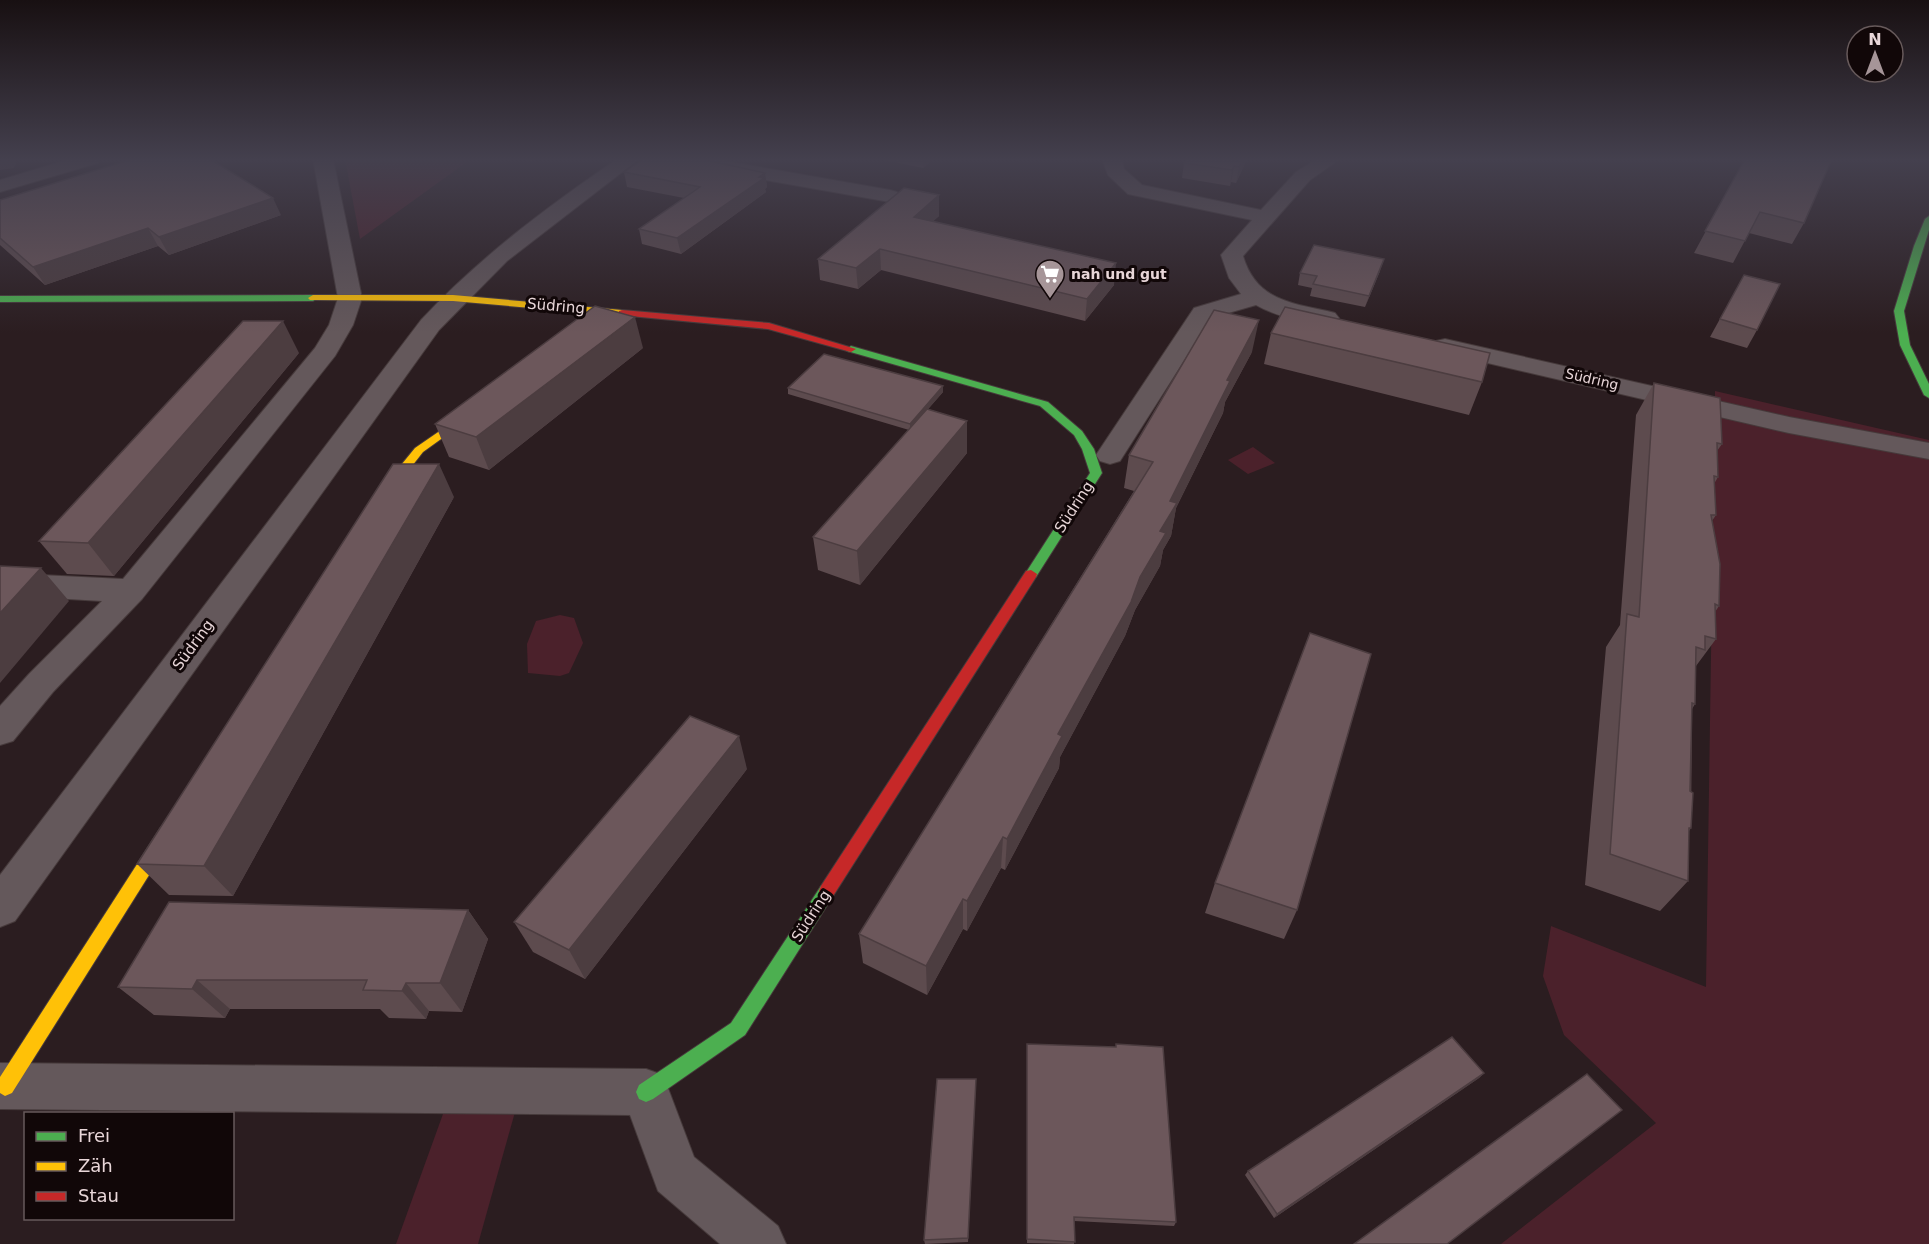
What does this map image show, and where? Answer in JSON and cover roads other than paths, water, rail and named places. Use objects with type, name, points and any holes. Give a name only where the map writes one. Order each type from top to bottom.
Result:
[{"type":"street","points":[[0,731],[41,683],[131,591],[326,351],[340,325],[350,298],[334,217]]},
{"type":"street","name":"Südring","points":[[0,908],[405,356],[453,298],[548,217]]},
{"type":"street","points":[[1264,217],[1232,255],[1239,277],[1258,297],[1273,306],[1351,324]]},
{"type":"street","points":[[1929,219],[1918,246],[1899,311],[1905,345],[1929,395]]},
{"type":"street","points":[[1110,455],[1202,313],[1258,297]]},
{"type":"street","name":"Südring","points":[[0,299],[453,298],[769,326],[1044,404],[1072,424],[1089,448],[1096,473],[738,1029],[646,1092]]},
{"type":"street","points":[[593,325],[613,311]]},
{"type":"street","name":"Südring","points":[[1418,339],[1789,425],[1929,451]]},
{"type":"street","points":[[368,516],[388,486],[419,450],[487,401]]},
{"type":"street","points":[[0,584],[131,591]]},
{"type":"street","points":[[3,1086],[176,819]]},
{"type":"street","points":[[3,1086],[646,1092],[675,1174],[760,1244]]},
{"type":"place","name":"nah und gut","points":[[1050,300]]}]
